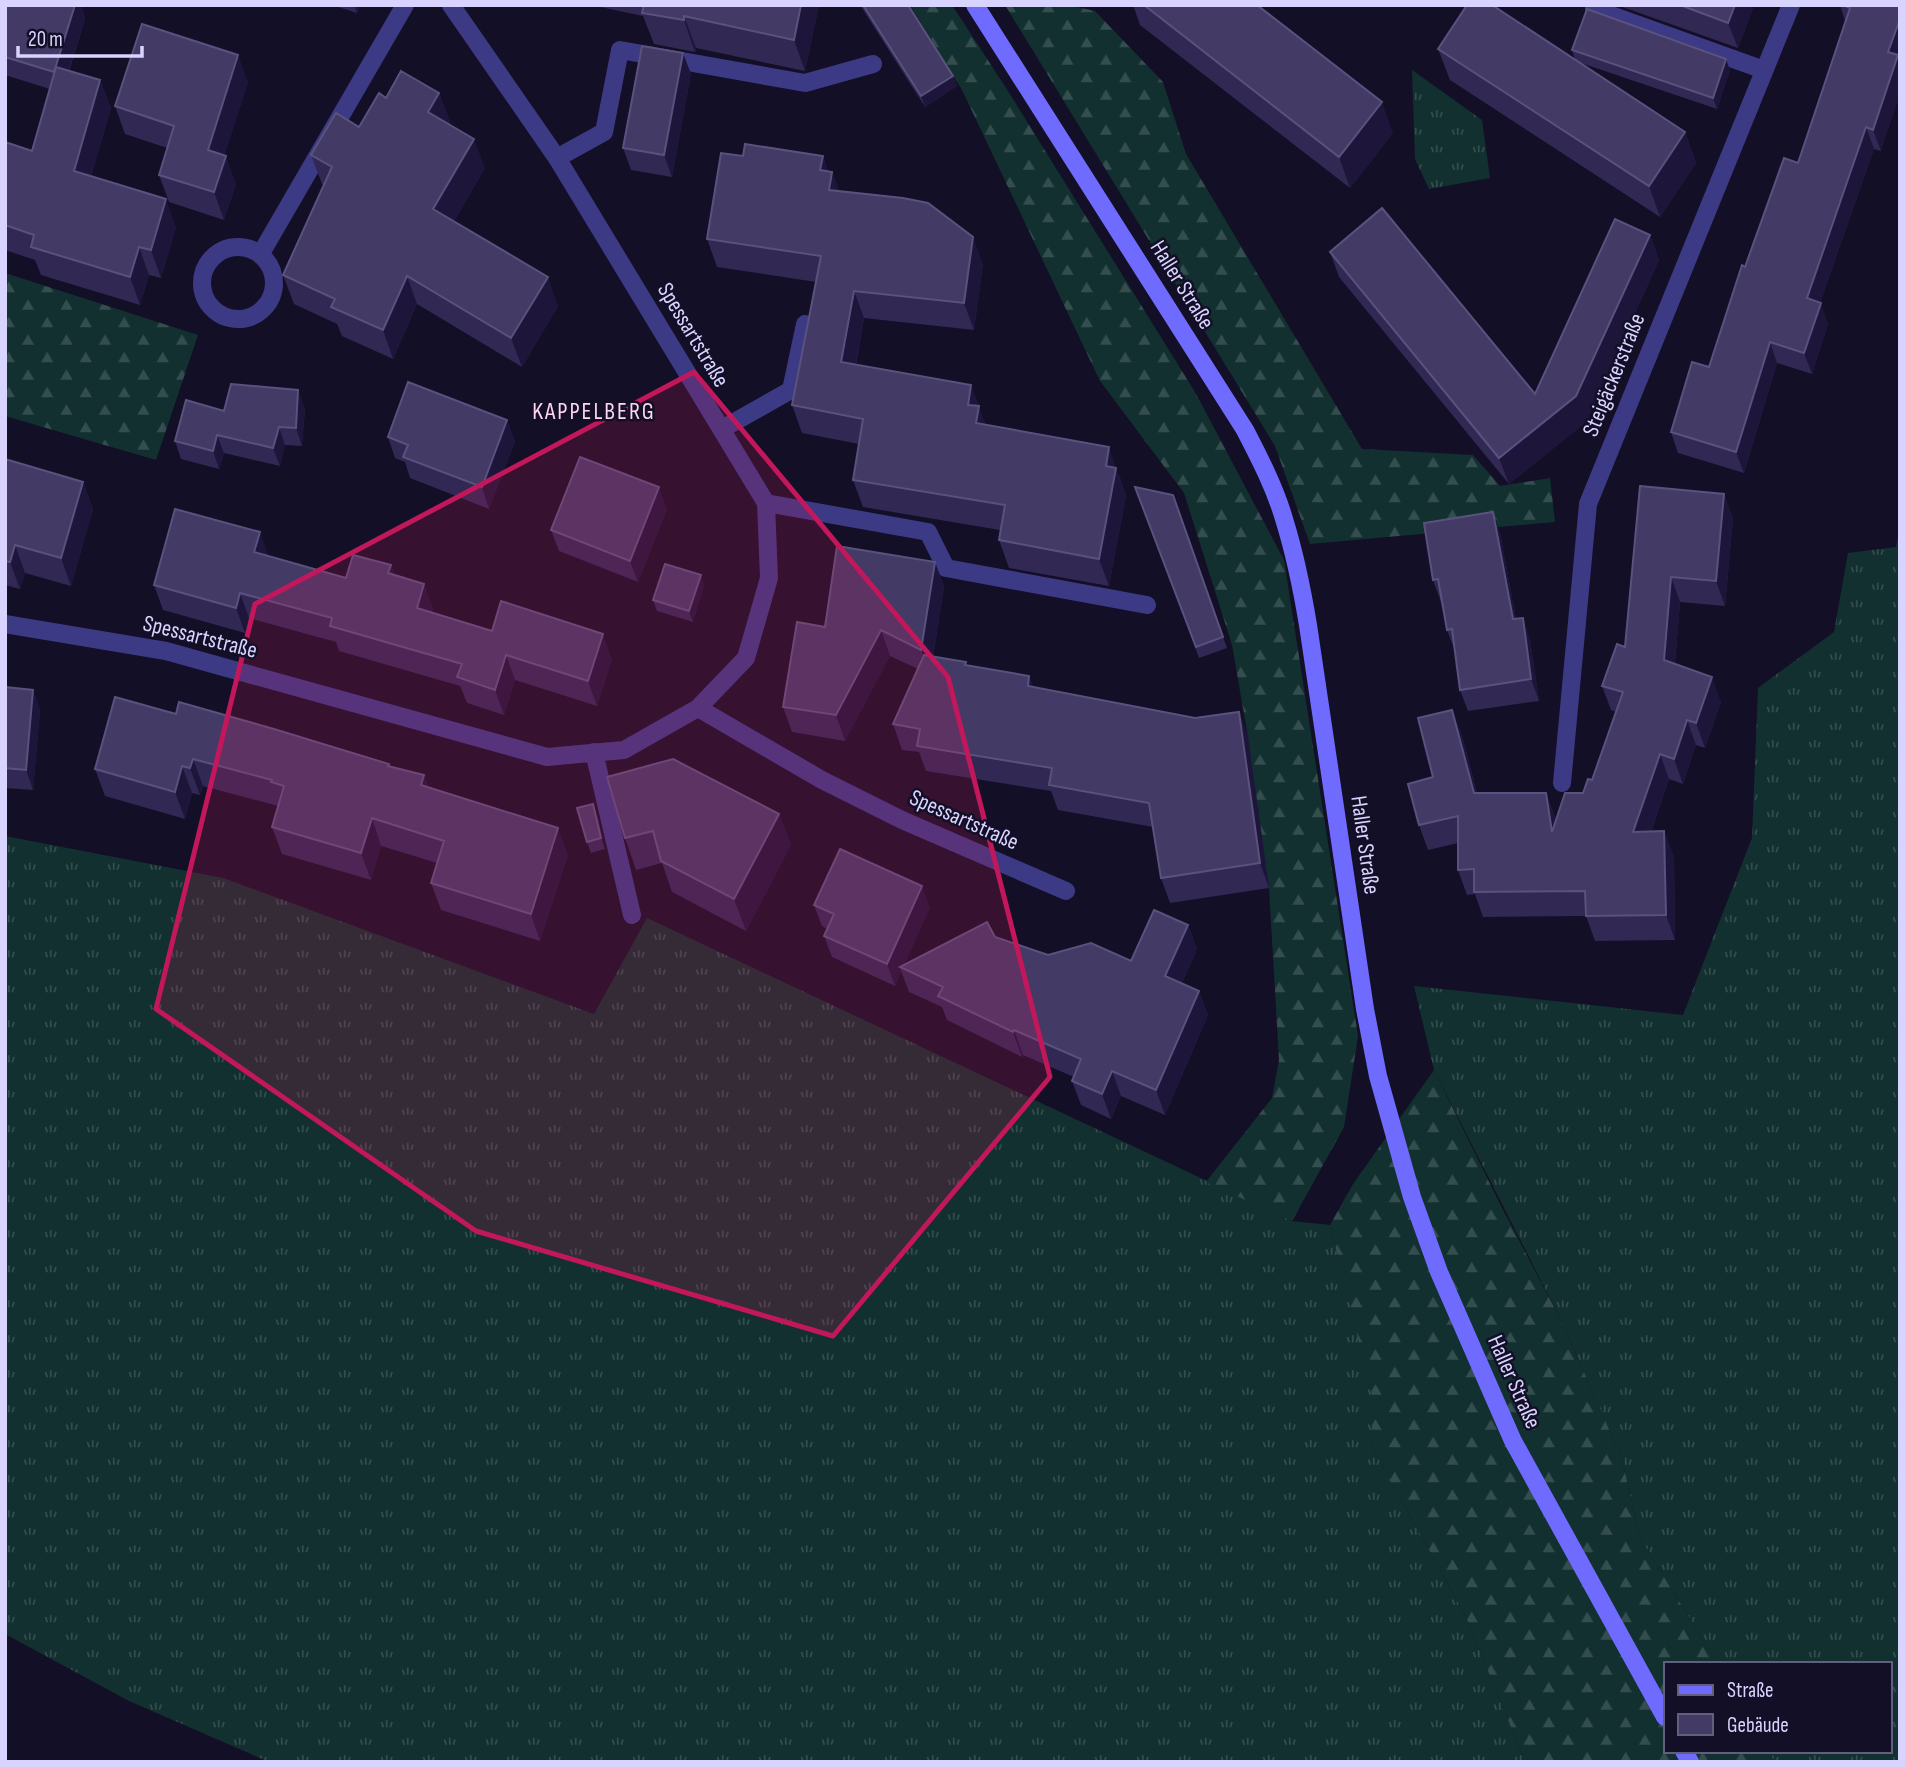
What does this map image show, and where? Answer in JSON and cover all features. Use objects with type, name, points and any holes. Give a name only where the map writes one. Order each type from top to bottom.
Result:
[{"type":"main road","name":"Haller Straße","points":[[975,5],[1245,430],[1269,477],[1298,569],[1365,1009],[1378,1076],[1412,1197],[1439,1272],[1513,1441],[1664,1715]]},
{"type":"street","points":[[260,255],[405,5]]},
{"type":"street","name":"Spessartstraße","points":[[5,624],[166,651],[547,757],[624,750],[698,708],[746,658],[769,578],[766,503],[557,158],[451,5]]},
{"type":"street","name":"Steigäckerstraße","points":[[1562,783],[1588,504],[1791,5]]},
{"type":"street","points":[[1594,9],[1764,70]]},
{"type":"street","points":[[557,158],[604,132],[620,50],[805,83],[873,64]]},
{"type":"street","points":[[246,247],[260,255],[270,267],[274,281],[272,296],[264,308],[253,317],[239,320],[225,317],[213,310],[205,300],[201,287],[202,274],[208,261],[231,248],[246,247]]},
{"type":"street","points":[[722,429],[791,390],[806,324]]},
{"type":"street","points":[[766,503],[928,532],[946,568],[1147,605]]},
{"type":"street","name":"Spessartstraße","points":[[698,708],[822,780],[902,820],[1066,891]]},
{"type":"street","points":[[594,752],[632,915]]},
{"type":"highlighted area","points":[[694,372],[948,677],[1050,1077],[833,1336],[476,1231],[156,1009],[255,604]]},
{"type":"green space","points":[[910,5],[952,5],[1195,392],[1284,560],[1358,1036],[1344,1127],[1292,1221],[1206,1182],[1272,1098],[1279,1060],[1269,888],[1232,645],[1184,493],[1100,381],[962,90]]},
{"type":"green space","points":[[1005,5],[1068,5],[1095,11],[1163,82],[1186,154],[1362,449],[1473,455],[1500,486],[1550,478],[1555,522],[1310,544],[1275,446]]},
{"type":"green space","points":[[1412,70],[1482,120],[1490,178],[1429,189],[1415,159]]},
{"type":"green space","points":[[5,273],[198,335],[156,460],[5,416]]},
{"type":"green space","points":[[1900,527],[1900,1762],[1775,1762],[1769,1753],[1891,1753],[1891,1662],[1717,1662],[1640,1538],[1622,1459],[1564,1326],[1434,1070],[1414,986],[1683,1015],[1752,838],[1758,688],[1834,632],[1848,553],[1896,547]]},
{"type":"green space","points":[[5,836],[223,878],[594,1014],[647,918],[1292,1221],[1330,1225],[1375,1404],[1370,1443],[1466,1617],[1525,1762],[269,1762],[129,1701],[5,1634]]},
{"type":"green space","points":[[1434,1070],[1564,1326],[1622,1459],[1640,1538],[1717,1662],[1664,1662],[1664,1753],[1769,1753],[1775,1762],[1525,1762],[1466,1617],[1370,1443],[1374,1404],[1330,1225],[1353,1184]]},
{"type":"building","points":[[5,5],[75,5],[54,72],[5,57]]},
{"type":"building","points":[[644,5],[801,5],[794,40],[684,16],[684,20],[642,13]]},
{"type":"building","points":[[863,5],[908,5],[953,76],[921,96]]},
{"type":"building","points":[[1144,5],[1257,5],[1382,102],[1339,157]]},
{"type":"building","points":[[1467,5],[1492,5],[1685,132],[1649,186],[1438,49]]},
{"type":"building","points":[[1680,5],[1735,5],[1728,23]]},
{"type":"building","points":[[1843,5],[1900,5],[1900,19],[1888,52],[1898,55],[1873,130],[1866,127],[1807,298],[1821,303],[1804,353],[1770,342],[1736,452],[1671,432],[1692,362],[1709,367],[1742,265],[1745,267],[1784,158],[1798,163],[1850,8]]},
{"type":"building","points":[[1587,9],[1726,59],[1713,98],[1572,50]]},
{"type":"building","points":[[142,24],[238,55],[208,150],[226,156],[214,192],[159,175],[174,126],[115,106]]},
{"type":"building","points":[[642,46],[683,53],[664,155],[623,148]]},
{"type":"building","points":[[56,67],[100,80],[74,171],[166,199],[151,250],[139,247],[130,277],[31,247],[34,235],[5,225],[5,142],[32,151]]},
{"type":"building","points":[[401,71],[439,93],[428,112],[474,139],[433,209],[548,277],[511,338],[407,276],[383,330],[331,307],[335,299],[283,275],[332,167],[311,155],[336,113],[359,127],[379,93],[386,98]]},
{"type":"building","points":[[745,144],[823,156],[820,170],[832,172],[829,190],[928,203],[973,237],[964,303],[854,291],[841,362],[971,385],[968,405],[979,406],[976,423],[1109,447],[1106,466],[1116,468],[1099,559],[999,540],[1005,505],[853,480],[863,419],[792,405],[821,256],[707,239],[721,153],[743,156]]},
{"type":"building","points":[[1382,208],[1535,394],[1615,219],[1650,235],[1576,396],[1499,458],[1330,252]]},
{"type":"building","points":[[408,382],[507,420],[482,487],[403,457],[408,445],[388,437]]},
{"type":"building","points":[[231,384],[298,390],[296,428],[279,427],[273,448],[217,435],[213,451],[175,441],[186,400],[224,411]]},
{"type":"building","points":[[580,457],[659,487],[630,561],[551,530]]},
{"type":"building","points":[[5,459],[83,482],[61,558],[15,545],[10,562],[5,561]]},
{"type":"building","points":[[1640,486],[1724,494],[1716,581],[1671,577],[1664,660],[1712,677],[1696,723],[1687,720],[1674,759],[1660,754],[1633,832],[1664,831],[1666,915],[1586,916],[1585,891],[1474,892],[1474,869],[1458,870],[1458,816],[1419,825],[1408,784],[1433,777],[1418,718],[1452,710],[1474,793],[1546,793],[1552,832],[1565,793],[1583,793],[1588,779],[1592,780],[1623,692],[1602,686],[1617,644],[1625,647]]},
{"type":"building","points":[[1135,487],[1173,495],[1223,637],[1196,647]]},
{"type":"building","points":[[175,509],[260,532],[254,552],[346,578],[353,555],[391,565],[388,573],[424,584],[417,608],[492,631],[501,601],[603,634],[588,681],[506,655],[495,690],[457,677],[462,664],[330,626],[332,618],[240,593],[236,608],[154,585]]},
{"type":"building","points":[[1493,512],[1513,619],[1523,618],[1531,679],[1460,690],[1452,629],[1447,630],[1438,579],[1433,580],[1424,523]]},
{"type":"building","points":[[837,546],[935,562],[921,650],[881,630],[836,715],[783,707],[797,622],[825,627]]},
{"type":"building","points":[[665,564],[701,575],[689,611],[653,600]]},
{"type":"building","points":[[924,655],[1029,676],[1028,686],[1195,718],[1239,712],[1260,863],[1161,878],[1149,803],[1049,785],[1052,768],[917,746],[920,729],[893,724]]},
{"type":"building","points":[[5,687],[33,690],[26,770],[5,768]]},
{"type":"building","points":[[115,697],[176,714],[179,702],[274,729],[424,775],[421,785],[558,828],[531,914],[431,883],[444,841],[372,818],[361,853],[272,827],[284,786],[271,782],[272,780],[193,759],[190,768],[182,766],[175,792],[95,769]]},
{"type":"building","points":[[673,759],[779,814],[734,899],[661,861],[653,831],[625,838],[607,777]]},
{"type":"building","points":[[593,804],[601,838],[587,842],[577,808]]},
{"type":"building","points":[[840,849],[922,886],[887,964],[824,936],[834,914],[814,905]]},
{"type":"building","points":[[1154,910],[1188,925],[1165,976],[1199,991],[1156,1090],[1112,1071],[1102,1094],[1072,1081],[1081,1059],[1014,1030],[1013,1032],[938,996],[943,987],[900,967],[987,922],[995,937],[1048,955],[1091,943],[1131,961]]},
{"type":"district","name":"KAPPELBERG","points":[[594,411]]}]
